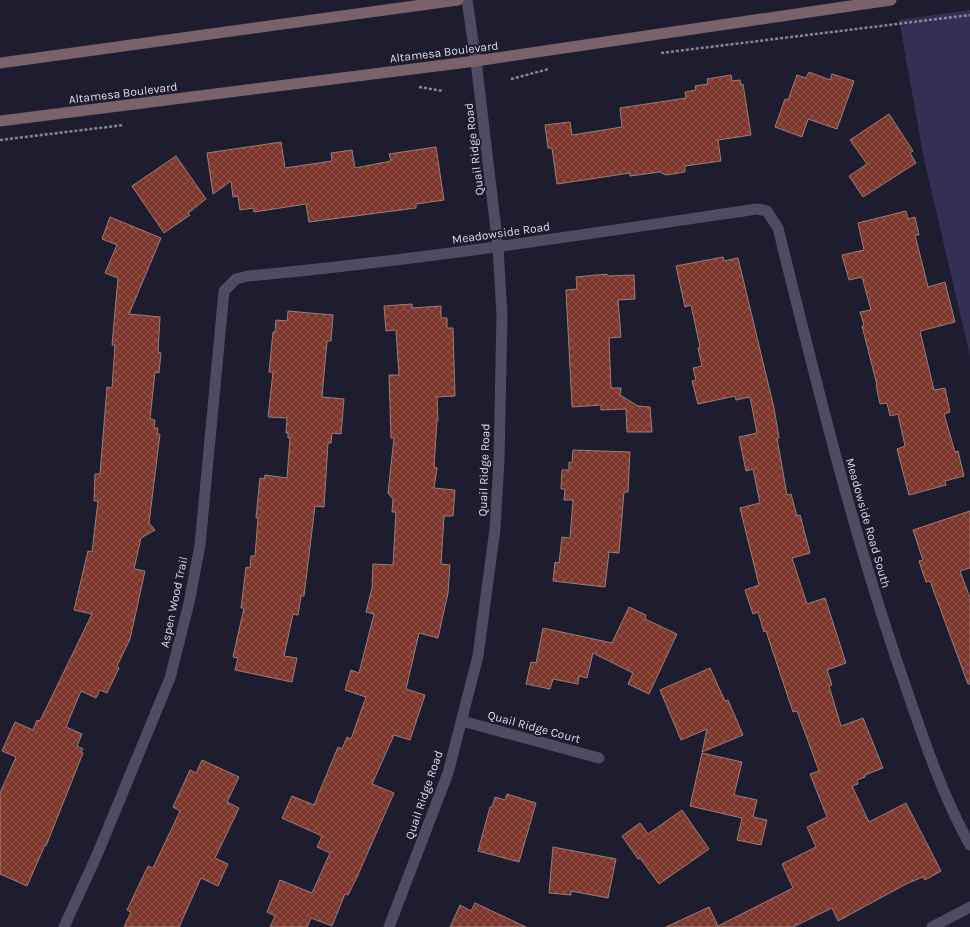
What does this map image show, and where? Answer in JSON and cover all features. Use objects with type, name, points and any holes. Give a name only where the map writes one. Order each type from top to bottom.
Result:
[{"type":"main road","points":[[0,63],[458,0]]},
{"type":"main road","name":"Altamesa Boulevard","points":[[0,121],[476,61],[891,0]]},
{"type":"street","name":"Quail Ridge Road","points":[[389,927],[448,773],[462,721],[478,656],[494,530],[498,460],[502,315],[498,247],[476,61],[467,0]]},
{"type":"street","name":"Meadowside Road","points":[[248,276],[339,268],[498,247],[757,209]]},
{"type":"street","name":"Meadowside Road South","points":[[757,209],[767,211],[778,228],[831,440],[879,609],[931,760],[970,845]]},
{"type":"street","name":"Aspen Wood Trail","points":[[64,927],[97,855],[170,678],[189,603],[200,546],[224,291],[236,279],[248,276]]},
{"type":"street","name":"Quail Ridge Court","points":[[462,721],[599,758]]},
{"type":"street","points":[[932,927],[970,907]]},
{"type":"path","points":[[653,54],[970,15]]},
{"type":"path","points":[[511,79],[552,68]]},
{"type":"shaded area","points":[[970,10],[970,356],[924,159],[899,20]]},
{"type":"building","points":[[809,72],[830,80],[832,74],[854,81],[837,129],[808,119],[802,137],[775,127],[785,99],[788,100],[797,75],[806,78]]},
{"type":"building","points":[[731,75],[732,81],[740,80],[741,85],[743,84],[751,135],[718,140],[721,161],[685,166],[685,172],[666,175],[660,172],[630,176],[630,173],[557,184],[552,148],[548,148],[545,125],[570,122],[572,135],[622,127],[620,108],[686,98],[685,92],[696,90],[695,86],[708,84],[707,79]]},
{"type":"building","points":[[889,114],[913,151],[910,153],[916,163],[863,197],[849,176],[867,164],[850,140]]},
{"type":"building","points":[[281,142],[285,168],[332,161],[331,153],[352,150],[355,168],[391,161],[389,154],[436,147],[444,200],[416,204],[416,208],[309,222],[306,204],[254,212],[253,208],[240,210],[238,196],[233,197],[231,181],[213,194],[207,153]]},
{"type":"building","points":[[176,156],[206,199],[188,213],[190,215],[164,233],[132,186]]},
{"type":"building","points":[[906,211],[908,219],[915,217],[919,235],[915,235],[928,287],[945,282],[955,322],[920,331],[934,390],[945,388],[950,412],[944,414],[955,452],[958,451],[964,476],[945,481],[946,485],[909,495],[897,449],[905,446],[898,414],[890,416],[887,403],[880,404],[877,385],[862,326],[864,325],[860,312],[871,310],[862,277],[849,280],[842,255],[864,250],[858,223]]},
{"type":"building","points":[[110,217],[161,238],[129,314],[160,317],[158,352],[161,353],[159,373],[155,372],[150,419],[155,420],[154,428],[158,428],[157,434],[160,434],[149,523],[155,530],[141,538],[134,569],[145,571],[130,639],[117,666],[119,668],[107,693],[100,690],[96,698],[81,691],[66,727],[82,734],[77,746],[83,749],[81,752],[83,753],[46,846],[45,845],[27,886],[0,874],[0,793],[16,757],[2,751],[15,722],[33,730],[37,720],[40,721],[92,614],[74,610],[88,551],[92,552],[98,501],[94,501],[95,474],[100,474],[107,387],[112,388],[115,345],[112,345],[118,278],[105,273],[117,245],[102,239]]},
{"type":"building","points":[[723,257],[724,261],[738,258],[774,408],[779,438],[777,438],[787,495],[791,494],[797,516],[800,515],[810,553],[792,558],[807,604],[825,598],[846,663],[827,670],[832,685],[829,686],[841,726],[863,718],[883,768],[865,775],[865,777],[857,780],[858,784],[852,786],[869,822],[906,803],[941,871],[925,880],[923,877],[908,883],[838,921],[832,908],[793,927],[666,927],[709,907],[718,926],[793,888],[782,864],[816,847],[807,827],[827,817],[810,774],[819,771],[797,711],[793,712],[766,631],[764,632],[758,612],[753,614],[745,590],[759,585],[740,508],[760,503],[753,469],[746,471],[739,437],[757,433],[750,397],[736,400],[735,396],[698,404],[692,381],[696,380],[693,368],[702,366],[698,348],[700,347],[691,305],[685,307],[676,266]]},
{"type":"building","points":[[607,274],[607,276],[634,275],[635,299],[618,300],[621,337],[609,338],[611,388],[621,388],[620,395],[638,406],[650,407],[652,432],[627,432],[626,409],[601,410],[601,405],[572,407],[566,290],[577,289],[576,277]]},
{"type":"building","points":[[412,304],[412,308],[441,306],[441,318],[447,318],[447,328],[453,328],[455,396],[437,397],[438,421],[434,467],[437,468],[434,488],[455,490],[453,516],[444,516],[441,564],[450,565],[448,593],[438,638],[419,633],[406,689],[425,695],[410,740],[394,735],[372,784],[394,793],[357,877],[348,895],[345,894],[332,926],[311,918],[307,927],[270,927],[275,916],[267,912],[280,880],[312,893],[330,853],[317,847],[322,836],[282,818],[292,796],[314,805],[338,747],[342,749],[347,737],[351,739],[366,697],[345,690],[351,670],[359,673],[374,614],[366,612],[372,588],[373,564],[393,565],[396,512],[392,512],[393,499],[388,493],[394,438],[391,438],[389,375],[399,375],[396,330],[386,331],[384,306]]},
{"type":"building","points":[[288,311],[333,315],[331,341],[327,341],[322,397],[344,399],[341,434],[332,433],[331,443],[328,443],[324,507],[315,506],[304,596],[301,596],[298,615],[293,614],[284,656],[297,658],[292,682],[235,670],[238,658],[233,657],[244,608],[241,608],[246,567],[250,568],[251,556],[255,556],[258,518],[256,518],[260,478],[264,479],[265,475],[287,478],[290,438],[288,438],[288,433],[286,433],[287,418],[268,417],[273,372],[269,372],[273,332],[275,332],[276,320],[287,321]]},
{"type":"building","points":[[573,450],[630,452],[628,492],[624,492],[619,553],[609,552],[605,587],[553,581],[555,562],[559,563],[562,537],[570,538],[573,500],[564,500],[565,489],[561,489],[562,470],[569,470],[569,462],[572,463]]},
{"type":"building","points":[[970,511],[970,568],[960,571],[970,598],[970,684],[968,684],[930,581],[926,582],[919,561],[923,560],[913,530]]},
{"type":"building","points":[[629,607],[646,615],[645,619],[677,634],[649,694],[628,684],[633,673],[593,653],[587,678],[579,676],[578,684],[553,679],[550,689],[526,684],[531,662],[536,663],[543,628],[612,643]]},
{"type":"building","points":[[710,668],[725,701],[728,700],[743,735],[702,752],[707,729],[681,740],[660,690]]},
{"type":"building","points":[[702,753],[742,762],[734,795],[757,800],[753,817],[767,820],[761,845],[737,840],[742,818],[690,806]]},
{"type":"building","points":[[202,760],[239,777],[227,802],[239,808],[215,858],[228,864],[218,886],[201,878],[179,927],[124,927],[131,912],[127,910],[148,866],[153,868],[180,811],[173,807],[190,770],[196,773]]},
{"type":"building","points":[[507,794],[536,803],[519,862],[478,851],[490,807],[492,807],[495,797],[505,800]]},
{"type":"building","points":[[682,810],[709,849],[659,884],[640,858],[638,859],[622,836],[640,823],[648,834]]},
{"type":"building","points":[[553,847],[616,859],[608,898],[571,891],[571,895],[549,893]]},
{"type":"building","points":[[475,903],[526,927],[450,927],[460,905],[471,911]]}]
